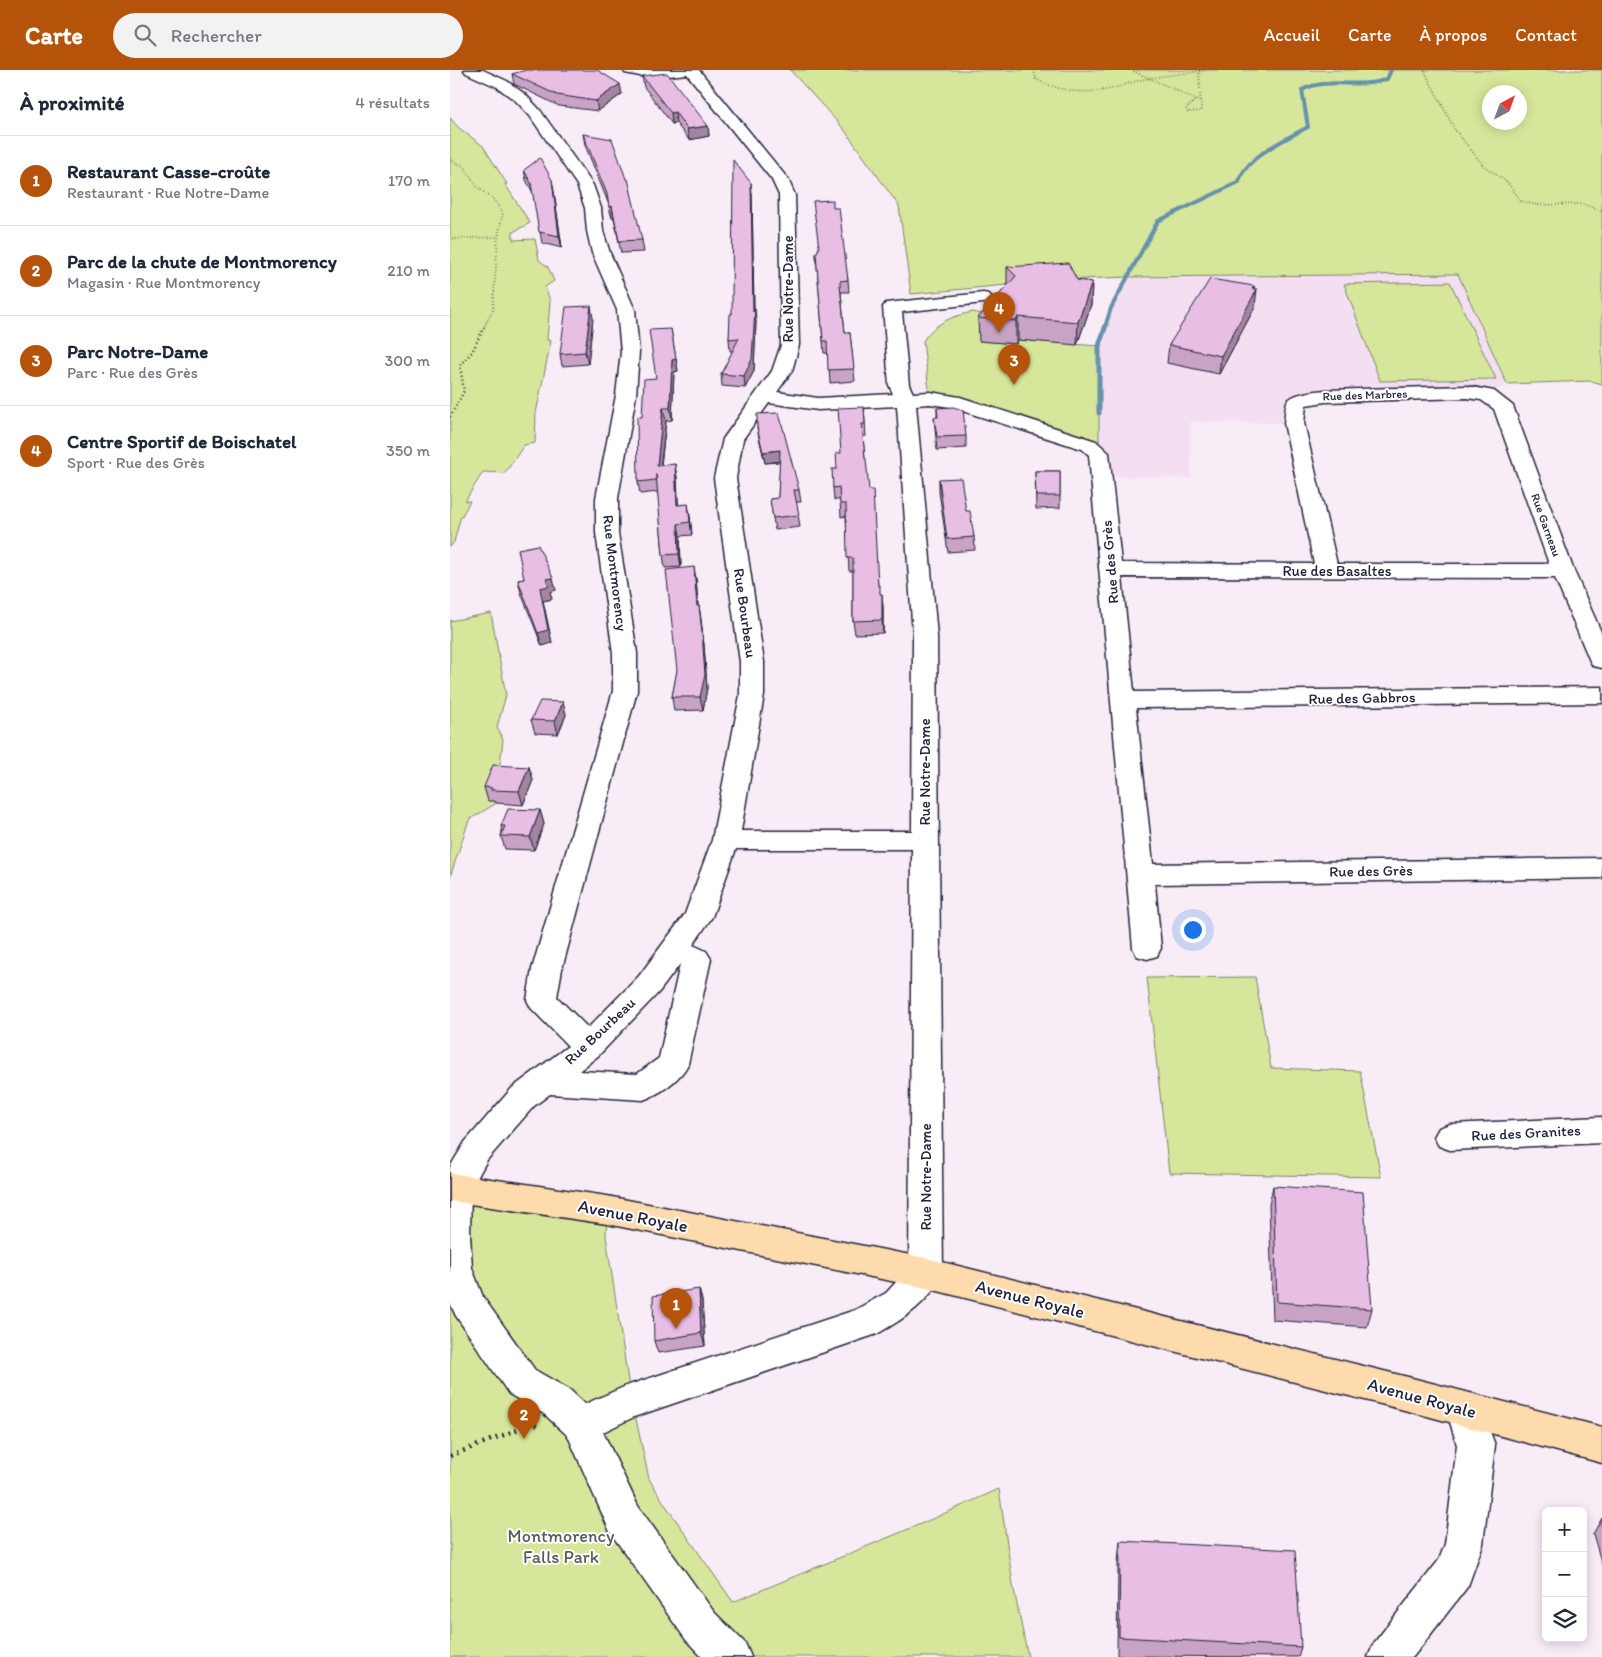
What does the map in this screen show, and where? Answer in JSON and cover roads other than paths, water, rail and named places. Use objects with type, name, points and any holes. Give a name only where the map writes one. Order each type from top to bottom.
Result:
[{"type":"main road","name":"Avenue Royale","points":[[452,1187],[607,1210],[926,1273],[1602,1445]]},
{"type":"street","name":"Rue Montmorency","points":[[471,70],[502,84],[521,98],[535,113],[585,185],[593,208],[601,253],[626,310],[630,352],[626,395],[607,498],[607,533],[626,653],[625,691],[547,969],[542,1000],[588,1047]]},
{"type":"street","points":[[630,70],[643,74],[685,70]]},
{"type":"street","name":"Rue Notre-Dame","points":[[691,70],[780,179],[787,195],[790,345],[782,371],[763,396]]},
{"type":"street","name":"Rue Notre-Dame","points":[[926,1273],[925,636],[906,400],[899,385],[892,307],[983,298]]},
{"type":"street","name":"Rue des Marbres","points":[[1327,571],[1294,423],[1297,402],[1312,397],[1325,396],[1467,392],[1486,395]]},
{"type":"street","name":"Rue Garneau","points":[[1486,395],[1503,406],[1563,571],[1602,660]]},
{"type":"street","name":"Rue Bourbeau","points":[[581,1424],[557,1402],[522,1382],[468,1305],[455,1268],[452,1187],[476,1151],[522,1097],[588,1047],[649,984],[698,917],[726,840],[752,695],[752,662],[725,478],[732,439],[763,396]]},
{"type":"street","points":[[763,396],[818,404],[906,400]]},
{"type":"street","name":"Rue des Grès","points":[[906,400],[930,398],[953,401],[1088,445],[1099,453],[1147,948]]},
{"type":"street","name":"Rue des Basaltes","points":[[1111,570],[1563,571]]},
{"type":"street","name":"Rue des Gabbros","points":[[1122,700],[1602,695]]},
{"type":"street","points":[[726,840],[925,840]]},
{"type":"street","name":"Rue des Grès","points":[[1140,874],[1602,868]]},
{"type":"street","points":[[543,1081],[643,1087],[673,1064],[696,959],[675,948]]},
{"type":"street","name":"Rue des Granites","points":[[1450,1137],[1602,1130]]},
{"type":"street","points":[[731,1657],[700,1626],[624,1519],[581,1424],[626,1403],[865,1322],[898,1304],[926,1273]]},
{"type":"street","points":[[1388,1657],[1454,1572],[1464,1544],[1476,1445],[1464,1409]]},
{"type":"waterway","points":[[1105,327],[1111,308],[1158,221],[1239,182],[1243,173],[1257,157],[1308,127],[1302,90],[1323,84],[1376,82],[1387,79],[1391,70]]},
{"type":"waterway","points":[[1099,413],[1099,346],[1106,325]]},
{"type":"place","name":"Centre Sportif de Boischatel","points":[[999,333]]},
{"type":"place","name":"Parc Notre-Dame","points":[[1014,385]]},
{"type":"place","name":"Restaurant Casse-croûte","points":[[676,1329]]},
{"type":"place","name":"Parc de la chute de Montmorency","points":[[524,1439]]},
{"type":"park label","name":"Montmorency Falls Park","points":[[561,1546]]}]
